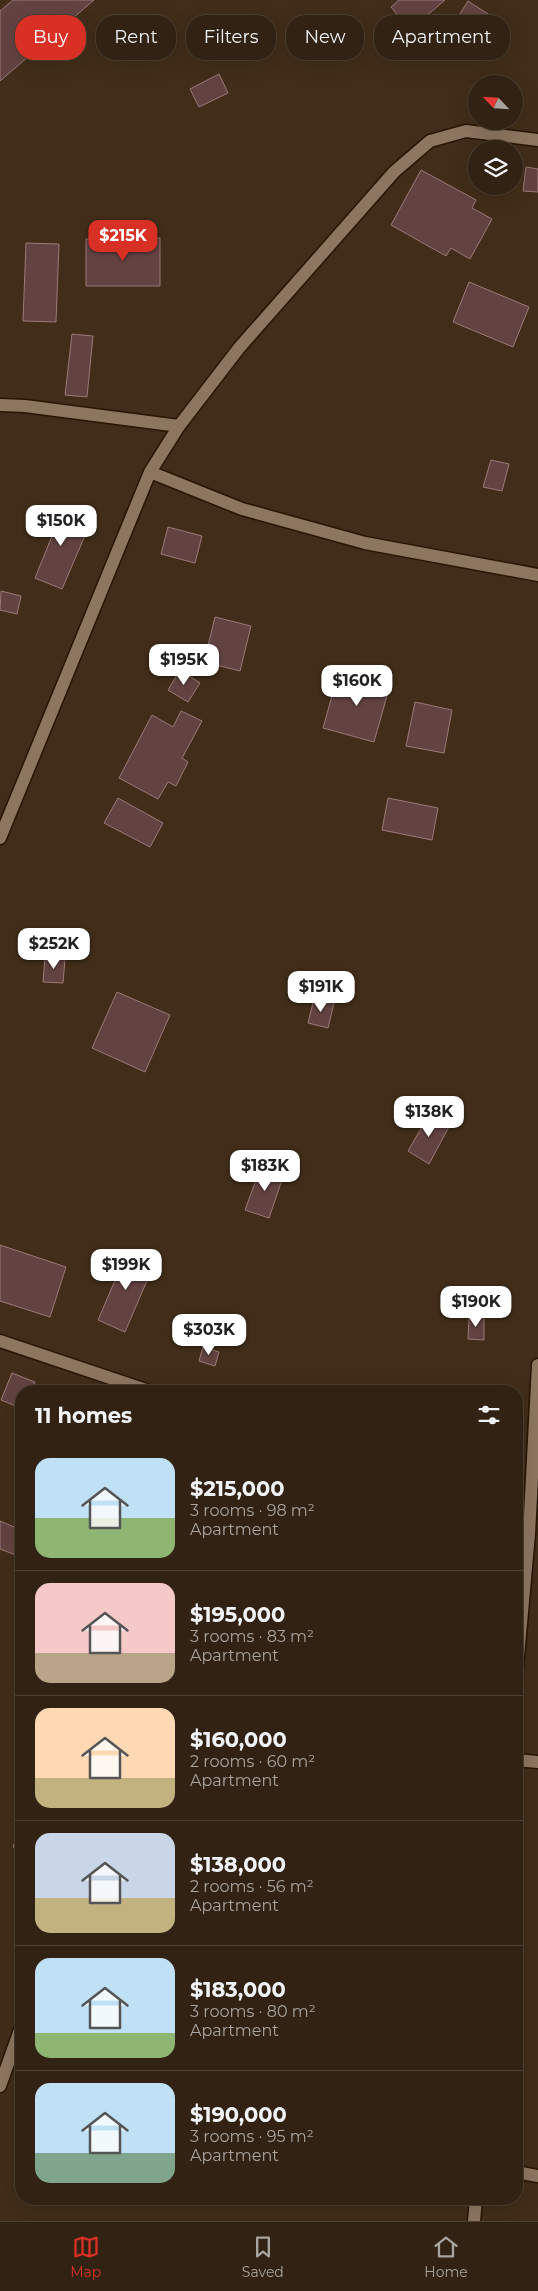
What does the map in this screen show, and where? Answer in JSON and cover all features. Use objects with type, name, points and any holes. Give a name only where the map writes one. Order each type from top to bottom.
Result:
[{"type":"street","points":[[0,838],[150,472],[179,426],[239,348],[394,172],[430,141],[466,131],[538,140]]},
{"type":"street","points":[[0,405],[25,406],[179,426]]},
{"type":"street","points":[[150,472],[242,509],[365,543],[538,574]]},
{"type":"street","points":[[0,1341],[131,1385]]},
{"type":"street","points":[[523,1522],[538,1365]]},
{"type":"street","points":[[523,1761],[538,1762]]},
{"type":"street","points":[[0,2086],[15,2044]]},
{"type":"street","points":[[523,2173],[538,2176]]},
{"type":"street","points":[[474,2221],[475,2205]]},
{"type":"building","points":[[13,0],[94,0],[77,15],[15,15],[15,60],[24,60],[0,81],[0,11]]},
{"type":"building","points":[[399,0],[445,0],[428,15],[398,15],[391,7]]},
{"type":"building","points":[[468,1],[488,14],[487,15],[459,15]]},
{"type":"building","points":[[219,74],[228,93],[199,107],[190,89]]},
{"type":"building","points":[[526,167],[538,169],[538,192],[523,191]]},
{"type":"building","points":[[421,170],[476,200],[472,208],[492,219],[470,259],[451,248],[446,256],[391,225]]},
{"type":"building","points":[[160,238],[160,286],[86,286],[86,239]]},
{"type":"building","points":[[26,243],[59,244],[56,322],[23,321]]},
{"type":"building","points":[[469,282],[529,307],[513,347],[453,322]]},
{"type":"building","points":[[72,334],[93,336],[87,397],[65,395]]},
{"type":"building","points":[[491,460],[509,464],[502,491],[483,487]]},
{"type":"building","points":[[52,507],[90,524],[62,589],[35,578],[52,536],[42,532]]},
{"type":"building","points":[[168,527],[202,536],[195,563],[161,554]]},
{"type":"building","points":[[1,591],[21,596],[17,614],[0,610]]},
{"type":"building","points":[[215,617],[251,626],[240,671],[204,662]]},
{"type":"building","points":[[180,670],[200,683],[188,702],[168,690]]},
{"type":"building","points":[[339,671],[390,685],[374,742],[323,728]]},
{"type":"building","points":[[415,702],[452,710],[444,753],[406,746]]},
{"type":"building","points":[[181,711],[202,721],[182,758],[188,762],[176,786],[168,782],[158,799],[119,778],[152,715],[173,727]]},
{"type":"building","points":[[118,798],[163,823],[150,847],[104,823]]},
{"type":"building","points":[[388,798],[438,808],[432,840],[382,830]]},
{"type":"building","points":[[45,957],[65,959],[63,983],[43,982]]},
{"type":"building","points":[[117,992],[170,1015],[145,1072],[92,1048]]},
{"type":"building","points":[[314,999],[334,1003],[328,1028],[308,1023]]},
{"type":"building","points":[[430,1113],[450,1125],[429,1164],[408,1151]]},
{"type":"building","points":[[261,1166],[284,1174],[269,1218],[245,1210]]},
{"type":"building","points":[[0,1245],[66,1267],[50,1317],[0,1301]]},
{"type":"building","points":[[128,1250],[155,1262],[125,1332],[98,1320]]},
{"type":"building","points":[[469,1317],[484,1317],[484,1340],[468,1339]]},
{"type":"building","points":[[203,1347],[219,1352],[215,1366],[199,1361]]},
{"type":"building","points":[[12,1373],[35,1382],[34,1385],[15,1385],[15,1406],[1,1400]]},
{"type":"building","points":[[0,1521],[15,1527],[15,1555],[0,1549]]}]
